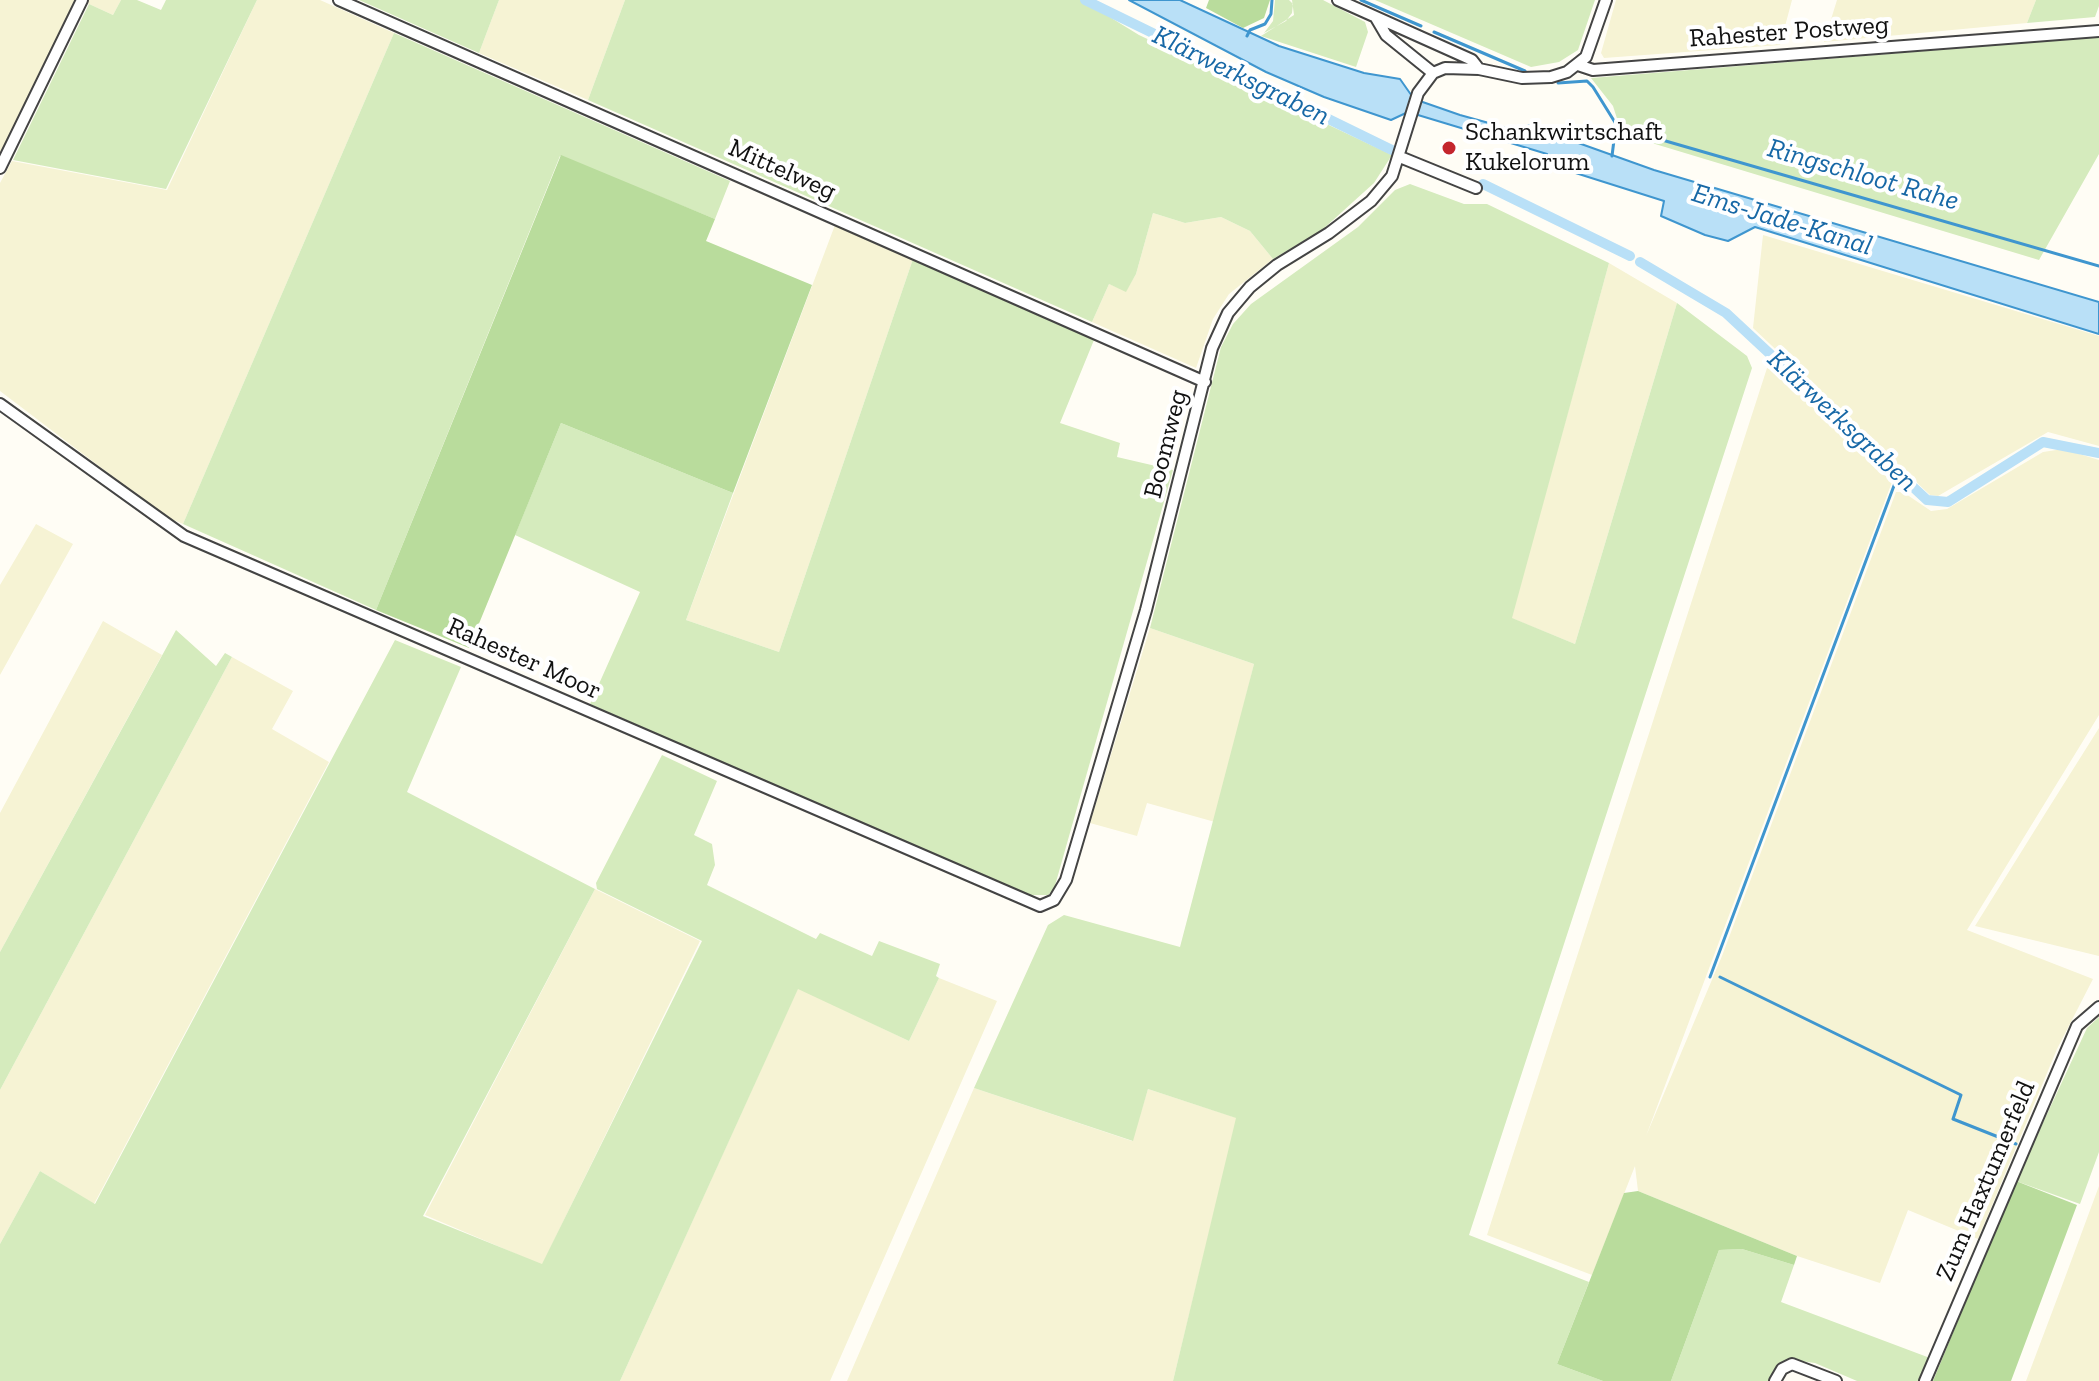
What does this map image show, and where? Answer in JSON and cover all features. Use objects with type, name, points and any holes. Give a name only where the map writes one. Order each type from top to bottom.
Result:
[{"type":"street","points":[[0,168],[82,0]]},
{"type":"street","name":"Mittelweg","points":[[339,0],[1205,382]]},
{"type":"street","points":[[1338,0],[1472,60],[1479,69]]},
{"type":"street","points":[[1375,16],[1386,35],[1433,73],[1445,68],[1479,69],[1522,78],[1551,77],[1578,65],[1586,57],[1606,0]]},
{"type":"street","name":"Rahester Postweg","points":[[1578,65],[1593,70],[2099,31]]},
{"type":"street","name":"Boomweg","points":[[1054,900],[1066,880],[1146,610],[1212,348],[1235,304],[1277,265],[1329,233],[1371,201],[1392,176],[1418,93],[1433,73]]},
{"type":"street","points":[[1400,157],[1476,188]]},
{"type":"street","name":"Rahester Moor","points":[[0,404],[184,536],[1025,901],[1040,906],[1054,900]]},
{"type":"street","name":"Zum Haxtumerfeld","points":[[1925,1381],[2077,1026],[2099,1007]]},
{"type":"street","points":[[1775,1381],[1782,1369],[1792,1364],[1836,1381]]},
{"type":"shaded area","points":[[0,0],[76,0],[0,156]]},
{"type":"shaded area","points":[[80,0],[121,0],[113,15]]},
{"type":"shaded area","points":[[257,0],[320,0],[394,33],[183,524],[166,517],[0,391],[0,183],[12,161],[167,190]]},
{"type":"shaded area","points":[[499,0],[625,0],[588,100],[479,53]]},
{"type":"shaded area","points":[[1616,0],[1792,0],[1780,45],[1604,58],[1601,53]]},
{"type":"shaded area","points":[[1837,0],[2036,0],[2027,23],[1824,42]]},
{"type":"shaded area","points":[[1153,213],[1185,223],[1221,217],[1250,231],[1273,259],[1229,294],[1213,319],[1196,368],[1092,322],[1109,284],[1126,291],[1136,274]]},
{"type":"shaded area","points":[[835,225],[913,259],[779,652],[686,620]]},
{"type":"shaded area","points":[[1763,235],[2099,336],[2099,446],[2048,432],[1938,496],[1930,495],[1753,328]]},
{"type":"shaded area","points":[[1609,263],[1677,303],[1575,644],[1511,618]]},
{"type":"shaded area","points":[[1768,365],[1892,482],[1646,1136],[1722,956],[1896,492],[1903,492],[1931,511],[1947,509],[2043,452],[2063,449],[2099,460],[2099,715],[1967,930],[2093,979],[2057,1049],[1978,1239],[1908,1210],[1880,1283],[1797,1256],[1638,1191],[1635,1166],[1592,1275],[1487,1235]]},
{"type":"shaded area","points":[[36,524],[73,544],[0,675],[0,585]]},
{"type":"shaded area","points":[[103,621],[162,655],[0,952],[0,813]]},
{"type":"shaded area","points":[[1150,628],[1254,664],[1215,822],[1147,803],[1137,836],[1090,823]]},
{"type":"shaded area","points":[[232,657],[293,691],[272,729],[329,762],[94,1204],[40,1171],[0,1244],[0,1090]]},
{"type":"shaded area","points":[[2099,728],[2099,956],[1975,926],[2043,817]]},
{"type":"shaded area","points":[[595,889],[700,941],[542,1265],[425,1215]]},
{"type":"shaded area","points":[[939,978],[997,1001],[830,1381],[620,1381],[798,988],[909,1041]]},
{"type":"shaded area","points":[[974,1088],[1132,1141],[1148,1089],[1237,1118],[1173,1381],[847,1381]]},
{"type":"shaded area","points":[[2099,1186],[2099,1381],[2026,1381],[2060,1291]]},
{"type":"green space","points":[[121,0],[137,0],[161,10],[166,0],[257,0],[166,189],[13,160],[89,4],[113,15]]},
{"type":"green space","points":[[359,0],[499,0],[479,53]]},
{"type":"green space","points":[[625,0],[1082,0],[1139,35],[1392,155],[1374,183],[1322,230],[1273,259],[1250,231],[1221,217],[1185,223],[1153,213],[1136,274],[1126,292],[1109,284],[1092,322],[588,100]]},
{"type":"green space","points":[[1209,0],[1270,0],[1264,18],[1243,28],[1206,8]]},
{"type":"green space","points":[[1275,0],[1289,0],[1293,4],[1292,13],[1286,21],[1264,33],[1273,21]]},
{"type":"green space","points":[[1292,0],[1323,0],[1365,22],[1368,32],[1356,67],[1261,36],[1294,15]]},
{"type":"green space","points":[[1375,0],[1595,0],[1578,50],[1559,62],[1531,67]]},
{"type":"green space","points":[[2036,0],[2099,0],[2099,6],[2095,17],[2027,23]]},
{"type":"green space","points":[[394,33],[730,181],[715,219],[560,156],[376,610],[183,524]]},
{"type":"green space","points":[[2099,37],[2099,154],[2039,260],[1622,134],[1613,106],[1591,78]]},
{"type":"green space","points":[[561,155],[715,219],[706,241],[812,285],[733,493],[561,423],[469,648],[376,610]]},
{"type":"green space","points":[[1410,184],[1464,204],[1487,204],[1609,263],[1512,618],[1575,644],[1677,303],[1747,356],[1752,368],[1469,1235],[1589,1282],[1557,1364],[1603,1381],[1173,1381],[1236,1118],[1148,1089],[1133,1141],[974,1088],[1048,925],[1064,915],[1180,947],[1254,664],[1150,628],[1221,347],[1233,324],[1251,304],[1358,227],[1395,190]]},
{"type":"green space","points":[[913,259],[1094,340],[1060,423],[1120,443],[1117,457],[1173,470],[1054,889],[1048,895],[1023,895],[590,704],[640,592],[515,535],[561,423],[733,493],[686,620],[779,652]]},
{"type":"green space","points":[[176,630],[216,666],[225,653],[232,657],[0,1090],[0,952]]},
{"type":"green space","points":[[395,640],[461,667],[407,792],[595,889],[423,1216],[542,1264],[702,941],[597,889],[596,883],[662,755],[717,781],[694,835],[712,844],[715,865],[707,885],[816,939],[820,933],[872,956],[879,941],[940,964],[936,976],[939,978],[909,1041],[798,989],[620,1381],[0,1381],[0,1244],[40,1171],[95,1204]]},
{"type":"green space","points":[[2099,1017],[2099,1152],[2080,1204],[2016,1181],[2087,1028]]},
{"type":"green space","points":[[2016,1181],[2077,1205],[2011,1381],[1933,1381]]},
{"type":"green space","points":[[1638,1191],[1797,1256],[1794,1265],[1742,1249],[1719,1250],[1671,1381],[1603,1381],[1557,1364],[1624,1193]]},
{"type":"green space","points":[[1742,1249],[1794,1265],[1781,1302],[1930,1358],[1921,1381],[1857,1381],[1815,1363],[1794,1360],[1780,1363],[1769,1381],[1671,1381],[1719,1250]]},
{"type":"water","name":"Ems-Jade-Kanal","points":[[1129,0],[1180,0],[1279,46],[1364,73],[1400,79],[1414,99],[1460,115],[1525,133],[1528,125],[1654,170],[2099,302],[2099,334],[1755,227],[1728,241],[1705,235],[1661,216],[1664,201],[1544,163],[1547,154],[1408,112],[1391,120],[1324,97],[1266,72]]},
{"type":"waterway","name":"Klärwerksgraben","points":[[1085,0],[1396,152]]},
{"type":"waterway","points":[[1247,36],[1250,30],[1265,24],[1271,14],[1272,0]]},
{"type":"waterway","points":[[1361,0],[1421,26]]},
{"type":"waterway","points":[[1434,32],[1525,71]]},
{"type":"waterway","points":[[1558,83],[1587,81],[1593,87],[1616,124],[1612,156]]},
{"type":"waterway","name":"Ringschloot Rahe","points":[[1616,124],[1631,131],[2099,266]]},
{"type":"waterway","name":"Klärwerksgraben","points":[[1483,184],[1630,256]]},
{"type":"waterway","name":"Klärwerksgraben","points":[[1640,262],[1726,313],[1927,500],[1948,502],[2043,442],[2099,453]]},
{"type":"waterway","points":[[1710,977],[1898,475]]},
{"type":"waterway","points":[[1720,977],[1961,1095],[1953,1119],[2016,1144]]},
{"type":"place","name":"Schankwirtschaft Kukelorum","points":[[1449,148]]}]
